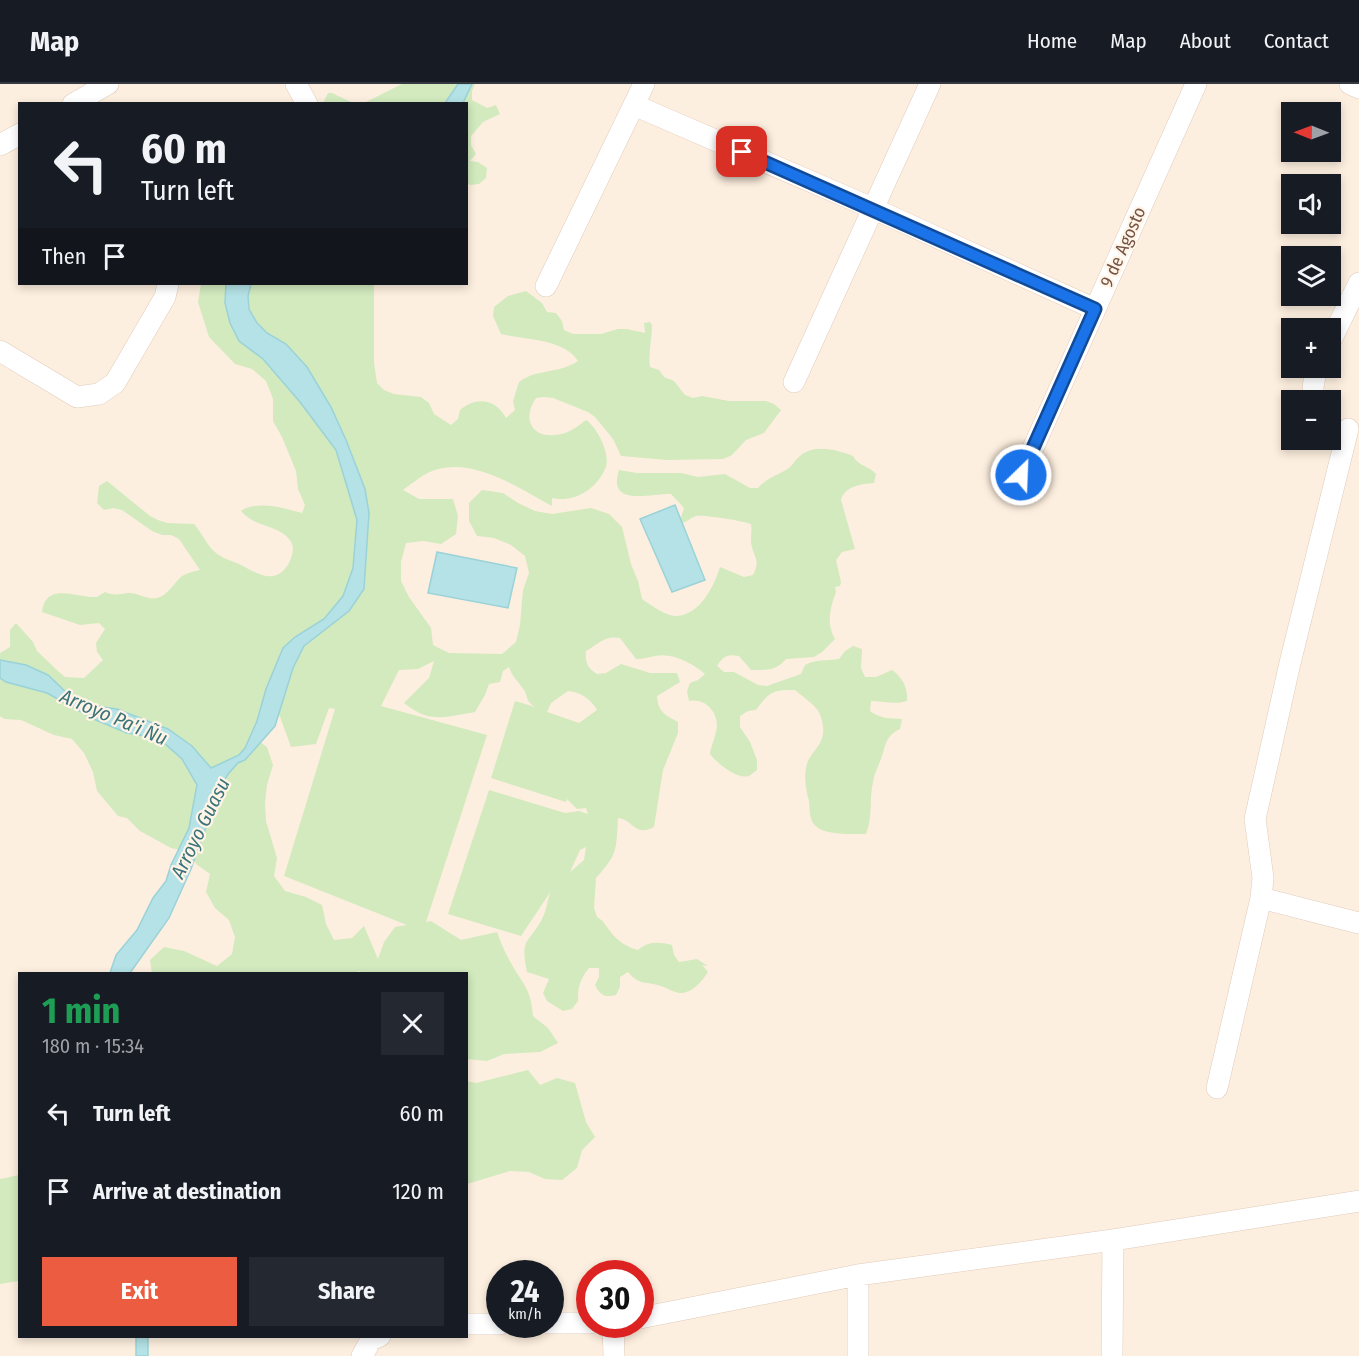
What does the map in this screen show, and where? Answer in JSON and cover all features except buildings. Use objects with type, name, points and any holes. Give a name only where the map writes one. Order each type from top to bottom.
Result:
[{"type":"street","points":[[76,102],[108,84]]},
{"type":"street","points":[[296,84],[306,102]]},
{"type":"street","points":[[546,286],[644,84]]},
{"type":"street","points":[[794,382],[930,84]]},
{"type":"street","name":"9 de Agosto","points":[[1021,475],[1196,84]]},
{"type":"street","points":[[1350,84],[1359,88]]},
{"type":"street","points":[[634,105],[872,208],[1095,309]]},
{"type":"street","points":[[0,146],[18,135]]},
{"type":"street","points":[[1341,320],[1359,283]]},
{"type":"street","points":[[0,351],[77,397],[99,394],[115,383],[165,297],[168,285]]},
{"type":"street","points":[[1216,1088],[1261,898],[1263,878],[1255,819],[1346,427]]},
{"type":"street","points":[[1261,898],[1359,922]]},
{"type":"street","points":[[654,1315],[858,1275],[1113,1240],[1359,1201]]},
{"type":"street","points":[[1112,1356],[1113,1240]]},
{"type":"street","points":[[858,1275],[858,1356]]},
{"type":"street","points":[[468,1324],[486,1323]]},
{"type":"street","points":[[362,1356],[371,1340],[376,1338]]},
{"type":"street","points":[[613,1338],[614,1356]]},
{"type":"green space","points":[[402,84],[475,84],[472,100],[487,108],[496,105],[500,114],[483,122],[471,136],[471,145],[476,154],[470,161],[478,162],[487,168],[486,178],[479,184],[470,185],[468,183],[468,102],[366,102]]},
{"type":"green space","points":[[328,93],[332,93],[351,102],[324,102]]},
{"type":"green space","points":[[201,285],[374,285],[374,363],[377,383],[384,390],[394,394],[421,397],[429,403],[434,414],[451,425],[458,419],[460,410],[479,401],[491,403],[506,418],[515,410],[513,401],[519,382],[533,375],[562,368],[578,361],[571,353],[553,344],[501,334],[493,316],[494,307],[508,296],[526,291],[542,303],[547,312],[556,313],[562,321],[564,330],[573,334],[601,334],[618,329],[645,333],[644,323],[650,322],[652,325],[650,367],[659,370],[664,377],[674,381],[685,395],[693,398],[702,396],[729,401],[766,401],[781,410],[764,433],[746,440],[732,455],[723,459],[667,460],[621,456],[613,439],[588,412],[553,398],[536,398],[532,405],[530,419],[531,425],[540,433],[556,435],[564,433],[576,428],[586,420],[599,435],[607,463],[601,476],[590,489],[568,499],[552,498],[552,506],[496,476],[465,468],[450,467],[435,470],[415,481],[403,490],[419,499],[453,499],[458,516],[456,534],[441,544],[423,541],[406,543],[401,562],[401,581],[409,597],[431,628],[433,645],[449,653],[502,654],[516,642],[520,625],[523,590],[529,573],[525,556],[511,545],[494,538],[477,536],[469,521],[469,503],[482,490],[503,493],[535,511],[552,514],[591,508],[609,514],[622,527],[642,599],[662,612],[675,616],[684,615],[699,606],[710,591],[720,567],[744,577],[753,575],[756,564],[751,545],[751,524],[700,516],[679,524],[684,508],[671,494],[633,496],[625,494],[619,490],[617,482],[619,470],[637,473],[681,473],[698,477],[725,474],[750,488],[758,488],[768,479],[788,469],[805,453],[825,449],[853,456],[873,471],[876,474],[874,483],[850,489],[841,500],[855,549],[842,552],[836,560],[841,582],[840,586],[835,587],[836,592],[831,610],[830,622],[835,639],[814,657],[786,659],[770,669],[751,670],[739,656],[735,655],[726,656],[717,666],[724,672],[734,672],[758,685],[767,686],[801,674],[805,665],[809,663],[839,659],[853,646],[862,649],[861,668],[865,677],[876,677],[892,670],[899,676],[906,688],[907,701],[894,703],[871,701],[870,711],[874,714],[885,718],[902,719],[900,729],[887,741],[874,776],[866,834],[830,832],[817,827],[812,821],[805,772],[808,762],[821,741],[823,727],[817,709],[795,690],[772,693],[756,710],[748,711],[740,716],[740,727],[750,742],[757,760],[757,770],[749,776],[739,776],[722,766],[710,754],[717,726],[712,710],[700,701],[689,701],[687,691],[690,683],[705,674],[688,662],[675,657],[661,655],[636,659],[620,638],[615,637],[602,641],[586,651],[587,664],[597,674],[606,673],[621,664],[650,673],[677,673],[680,682],[657,696],[661,710],[678,722],[678,733],[663,770],[654,827],[647,830],[638,829],[618,818],[617,838],[612,857],[596,878],[594,908],[597,917],[616,938],[626,945],[638,950],[654,943],[672,945],[674,955],[679,962],[697,959],[708,966],[702,965],[708,972],[692,989],[679,993],[640,981],[628,972],[620,977],[620,987],[616,995],[606,996],[595,985],[599,977],[599,968],[589,968],[580,983],[578,1001],[572,1009],[563,1011],[547,1001],[543,993],[549,979],[527,972],[524,953],[527,942],[544,916],[551,891],[521,936],[448,914],[489,790],[565,813],[579,811],[588,814],[586,808],[577,809],[567,799],[566,802],[491,778],[515,701],[535,707],[528,701],[524,690],[509,667],[503,671],[500,682],[489,684],[475,712],[446,717],[430,716],[413,710],[404,703],[429,678],[434,661],[418,669],[399,670],[381,706],[487,735],[426,922],[431,921],[461,940],[497,932],[507,955],[526,987],[533,1016],[548,1028],[558,1043],[540,1052],[504,1054],[487,1061],[468,1059],[468,972],[152,972],[150,960],[164,947],[184,951],[217,966],[232,954],[235,937],[229,920],[215,908],[206,892],[210,874],[196,864],[190,847],[181,850],[171,848],[140,831],[127,818],[118,816],[97,791],[93,772],[84,753],[72,739],[54,735],[21,720],[4,719],[0,716],[0,653],[10,647],[10,630],[16,623],[33,642],[37,651],[65,677],[84,678],[103,660],[97,652],[96,643],[105,629],[99,623],[80,625],[42,612],[49,597],[63,593],[97,597],[105,592],[131,593],[157,598],[167,592],[182,576],[200,570],[179,539],[152,531],[122,510],[113,508],[104,510],[97,503],[99,486],[107,481],[158,520],[167,523],[194,524],[216,553],[254,572],[273,576],[284,570],[289,563],[293,547],[286,536],[254,521],[241,511],[263,505],[302,513],[305,505],[298,489],[296,471],[273,421],[273,399],[266,381],[252,369],[235,364],[209,337],[198,302]],"holes":[[[568,691],[585,697],[597,710],[579,723],[547,712],[551,703]],[[329,708],[335,709],[284,876],[407,925],[395,927],[384,942],[378,959],[364,926],[352,938],[334,940],[326,924],[322,905],[306,897],[285,891],[274,876],[277,858],[266,821],[265,803],[273,765],[267,747],[252,736],[279,714],[291,747],[316,744]],[[586,847],[584,860],[570,872],[580,850]]]},
{"type":"green space","points":[[528,1070],[540,1085],[557,1078],[575,1083],[586,1122],[595,1137],[582,1150],[577,1168],[562,1180],[545,1179],[529,1172],[510,1171],[468,1184],[468,1081],[476,1083]]},
{"type":"green space","points":[[18,1175],[18,1281],[0,1284],[0,1179]]},
{"type":"water","points":[[458,84],[472,84],[463,102],[446,102]]},
{"type":"water","points":[[226,285],[251,285],[248,296],[249,309],[257,323],[267,333],[286,344],[307,367],[331,407],[365,489],[369,513],[364,589],[349,611],[304,646],[293,668],[275,726],[245,760],[238,763],[228,774],[221,786],[191,869],[169,918],[131,972],[110,972],[116,955],[137,930],[153,898],[166,881],[189,828],[197,785],[182,759],[165,744],[151,737],[127,733],[96,720],[47,693],[6,682],[0,678],[0,660],[26,665],[48,675],[69,695],[102,707],[117,709],[168,729],[192,746],[211,768],[239,755],[245,748],[283,648],[295,637],[324,619],[343,596],[353,568],[357,520],[336,450],[300,402],[263,359],[239,341],[230,323],[225,303]]},
{"type":"water","points":[[675,505],[705,580],[672,592],[640,519]]},
{"type":"water","points":[[437,552],[517,568],[508,608],[428,593]]},
{"type":"water","points":[[136,1338],[148,1338],[148,1356],[136,1356]]},
{"type":"route","points":[[742,152],[1095,309],[1021,475]]},
{"type":"water label","name":"Arroyo Pa'i Ñu","points":[[114,717]]},
{"type":"water label","name":"Arroyo Guasu","points":[[200,828]]}]
